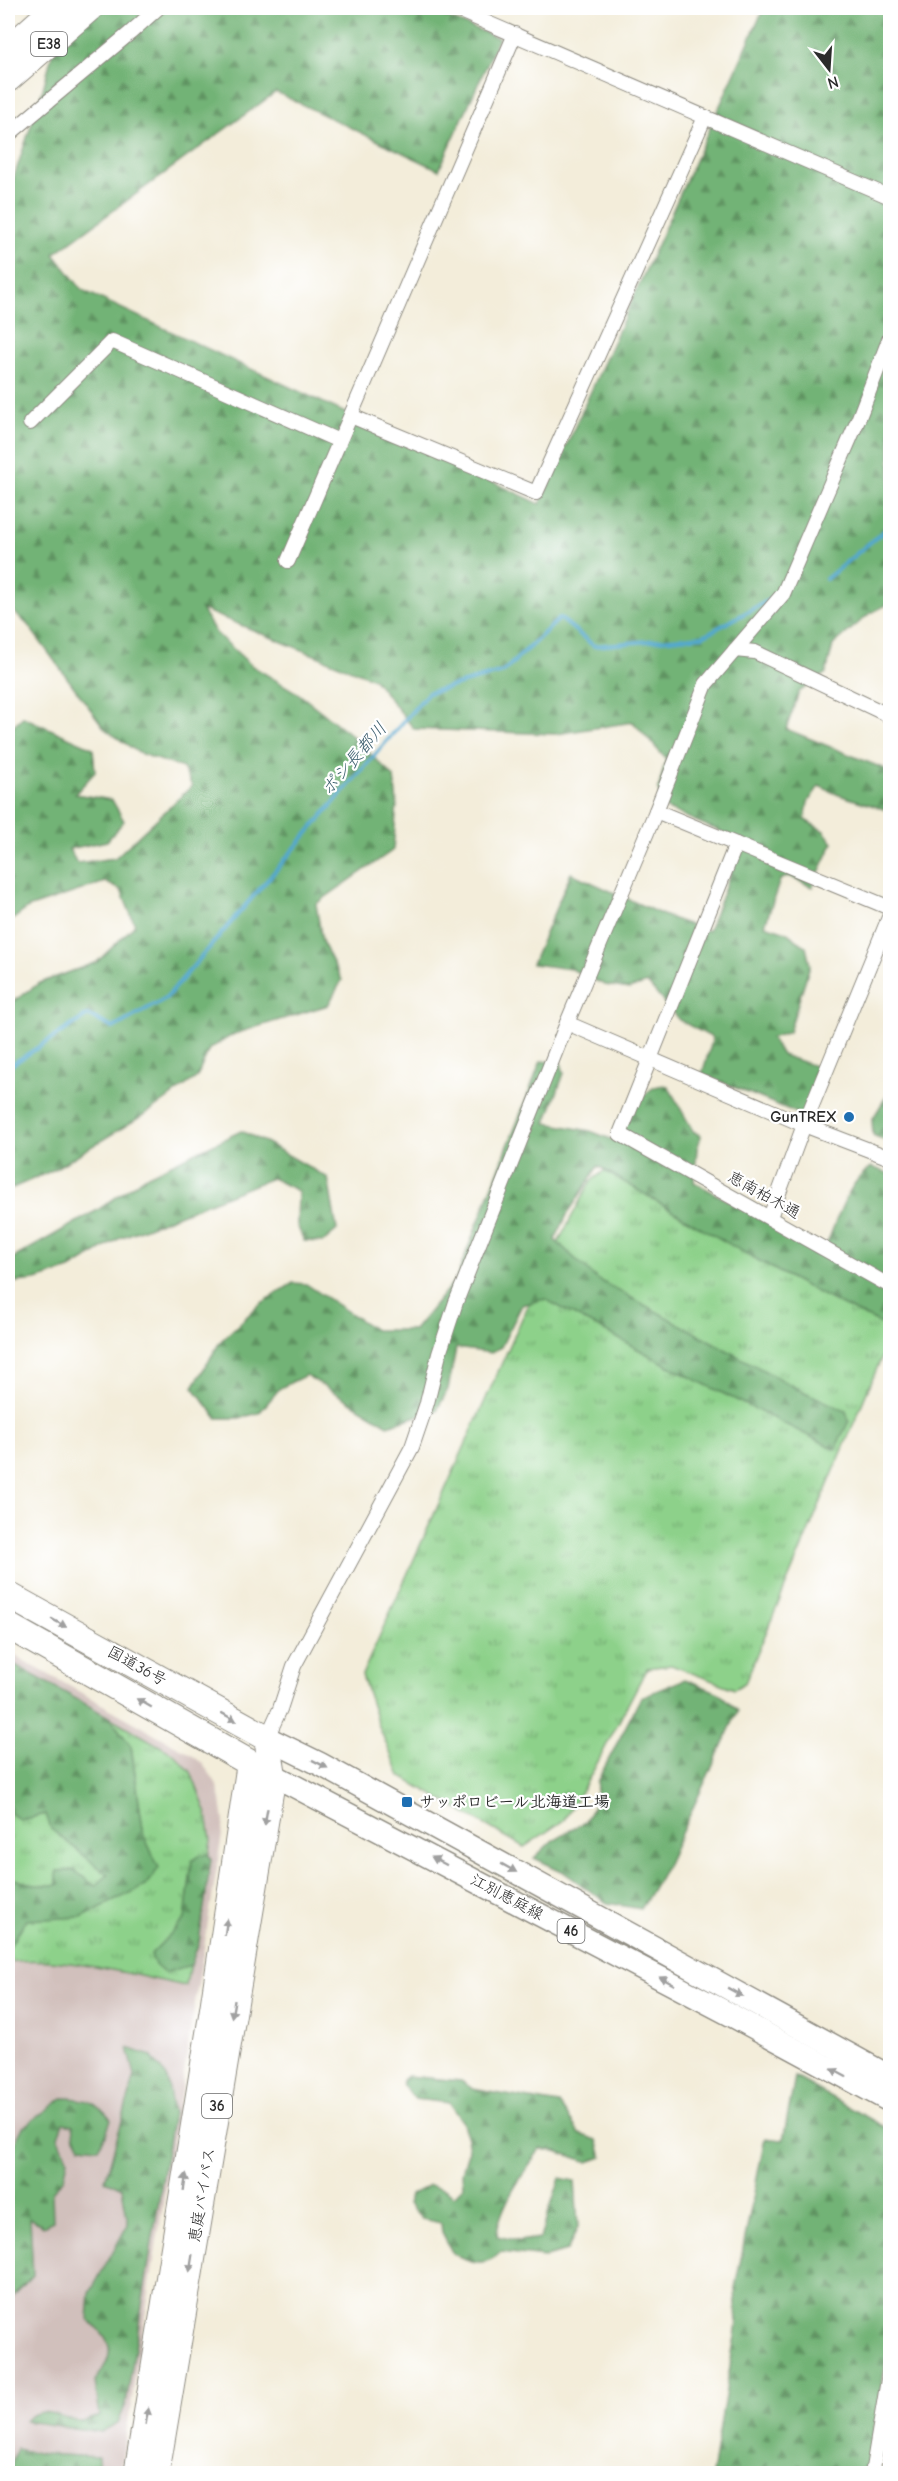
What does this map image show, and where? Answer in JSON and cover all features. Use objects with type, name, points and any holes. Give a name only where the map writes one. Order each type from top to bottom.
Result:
[{"type":"highway","name":"E38","points":[[8,50],[56,8]]},
{"type":"highway","name":"E38","points":[[8,79],[90,8]]},
{"type":"highway","name":"国道36号","points":[[8,1595],[267,1738]]},
{"type":"highway","name":"国道36号","points":[[8,1626],[250,1763]]},
{"type":"highway","name":"恵庭バイパス","points":[[156,2474],[273,1775],[267,1738]]},
{"type":"highway","name":"恵庭バイパス","points":[[137,2474],[213,2009],[250,1763]]},
{"type":"main road","name":"江別恵庭線","points":[[267,1738],[320,1764],[891,2077]]},
{"type":"main road","name":"江別恵庭線","points":[[250,1763],[891,2101]]},
{"type":"street","points":[[8,135],[158,8]]},
{"type":"street","points":[[453,8],[891,197]]},
{"type":"street","points":[[288,561],[515,34]]},
{"type":"street","points":[[351,416],[536,493],[705,117]]},
{"type":"street","points":[[250,1763],[267,1738],[280,1709],[294,1666],[412,1447],[456,1302],[567,1023],[657,811],[706,684],[783,594],[851,431],[858,420],[891,336]]},
{"type":"street","points":[[30,423],[112,341],[339,441]]},
{"type":"street","points":[[735,650],[755,652],[891,716]]},
{"type":"street","points":[[657,811],[891,908]]},
{"type":"street","points":[[650,1059],[736,844]]},
{"type":"street","points":[[770,1217],[804,1125],[891,915]]},
{"type":"street","points":[[567,1023],[804,1125],[891,1158]]},
{"type":"street","name":"恵南柏木通","points":[[650,1059],[620,1134],[891,1286]]},
{"type":"street","points":[[872,2474],[891,2368]]},
{"type":"shaded area","points":[[8,1652],[189,1753],[202,1763],[216,1783],[221,1800],[224,1822],[120,2473],[8,2473]]},
{"type":"green space","points":[[36,8],[423,8],[499,38],[439,170],[276,92],[54,254],[82,290],[540,504],[764,8],[890,8],[890,603],[869,614],[833,645],[826,673],[799,692],[786,729],[890,771],[890,811],[839,795],[819,786],[808,802],[805,820],[824,831],[833,843],[812,887],[788,876],[780,880],[765,925],[786,932],[806,947],[810,965],[789,1032],[771,1038],[782,1055],[815,1066],[818,1080],[802,1115],[702,1074],[713,1038],[679,1020],[647,983],[629,989],[605,985],[571,969],[532,964],[571,873],[665,916],[708,931],[743,841],[665,808],[658,790],[666,759],[633,722],[556,734],[414,729],[374,679],[201,609],[216,633],[252,666],[299,694],[350,734],[394,777],[397,803],[393,850],[316,904],[322,941],[342,980],[328,1005],[234,1034],[209,1049],[197,1077],[152,1110],[51,1171],[8,1190],[8,1005],[40,983],[97,962],[135,925],[121,890],[105,882],[28,908],[8,923],[8,730],[23,717],[93,748],[95,772],[75,794],[112,800],[124,821],[107,841],[69,849],[77,863],[115,858],[192,786],[183,768],[139,753],[105,729],[28,625],[8,607],[8,195],[43,89],[61,20]]},
{"type":"green space","points":[[541,1061],[561,1063],[564,1073],[546,1123],[590,1131],[616,1141],[643,1096],[651,1089],[668,1086],[693,1131],[701,1136],[697,1149],[694,1182],[823,1253],[855,1182],[872,1167],[890,1174],[890,1328],[778,1272],[598,1166],[567,1215],[555,1240],[597,1279],[796,1388],[846,1411],[849,1421],[835,1449],[684,1374],[545,1299],[522,1305],[501,1347],[491,1353],[456,1348],[448,1389],[437,1410],[388,1425],[306,1375],[280,1388],[259,1413],[239,1418],[217,1418],[193,1387],[220,1342],[260,1304],[293,1283],[306,1284],[375,1330],[414,1330],[456,1279]]},
{"type":"green space","points":[[890,1090],[890,1143],[873,1135],[872,1120]]},
{"type":"green space","points":[[241,1131],[267,1143],[328,1178],[337,1230],[323,1242],[304,1241],[297,1225],[298,1191],[272,1178],[120,1238],[70,1269],[36,1280],[8,1283],[8,1261],[96,1211],[148,1175]]},
{"type":"green space","points":[[604,1171],[890,1325],[890,1337],[745,1683],[734,1689],[671,1665],[647,1668],[591,1775],[564,1820],[524,1847],[400,1776],[379,1727],[362,1675],[523,1316],[590,1182]]},
{"type":"green space","points":[[8,1661],[109,1717],[131,1746],[144,1836],[159,1868],[145,1886],[81,1917],[26,1920],[8,1949],[8,1877],[34,1885],[57,1885],[57,1871],[74,1870],[95,1886],[108,1875],[51,1829],[46,1814],[20,1820],[8,1811]]},
{"type":"green space","points":[[685,1679],[719,1693],[738,1711],[664,1870],[641,1909],[607,1903],[562,1871],[534,1858],[553,1840],[585,1822],[594,1804],[598,1780],[641,1697]]},
{"type":"green space","points":[[109,1717],[174,1754],[191,1772],[207,1814],[211,1841],[186,1986],[75,1964],[52,1961],[8,1962],[8,1811],[20,1820],[46,1814],[143,1830],[131,1746]]},
{"type":"green space","points":[[208,1854],[211,1859],[199,1942],[191,1965],[164,1973],[155,1965],[151,1954],[185,1919],[192,1861],[201,1855]]},
{"type":"green space","points":[[128,2048],[151,2056],[167,2077],[173,2113],[126,2404],[118,2423],[101,2432],[25,2421],[38,2413],[45,2412],[81,2421],[100,2416],[95,2382],[106,2363],[109,2349],[103,2335],[88,2319],[90,2293],[128,2224],[122,2188],[105,2180],[135,2075]]},
{"type":"green space","points":[[407,2076],[461,2081],[473,2089],[559,2104],[580,2134],[597,2140],[602,2157],[588,2162],[556,2151],[540,2149],[513,2191],[498,2225],[497,2236],[518,2241],[540,2238],[560,2178],[575,2181],[578,2227],[567,2251],[545,2257],[501,2252],[484,2262],[453,2254],[442,2233],[441,2223],[422,2219],[408,2204],[410,2195],[430,2185],[446,2190],[454,2196],[463,2187],[462,2172],[469,2149],[466,2133],[462,2121],[449,2103],[415,2099],[403,2086],[402,2080]]},
{"type":"green space","points":[[795,2077],[890,2130],[890,2336],[867,2473],[712,2474],[737,2324],[735,2288],[765,2138],[783,2140]]},
{"type":"green space","points":[[63,2098],[95,2104],[111,2119],[106,2135],[98,2148],[81,2146],[75,2138],[73,2125],[63,2123],[58,2136],[68,2160],[64,2178],[52,2192],[53,2221],[43,2226],[30,2218],[33,2275],[8,2302],[8,2156],[23,2127]]},
{"type":"green space","points":[[17,2449],[43,2454],[98,2457],[99,2473],[8,2473]]},
{"type":"waterway","name":"ポシ長都川","points":[[826,579],[890,526]]},
{"type":"waterway","name":"ポシ長都川","points":[[8,1067],[88,1015],[113,1028],[166,998],[428,693],[503,672],[560,618],[594,646],[703,636],[771,599]]},
{"type":"place","name":"GunTREX","points":[[849,1117]]},
{"type":"place","name":"サッポロビール北海道工場","points":[[407,1802]]}]
